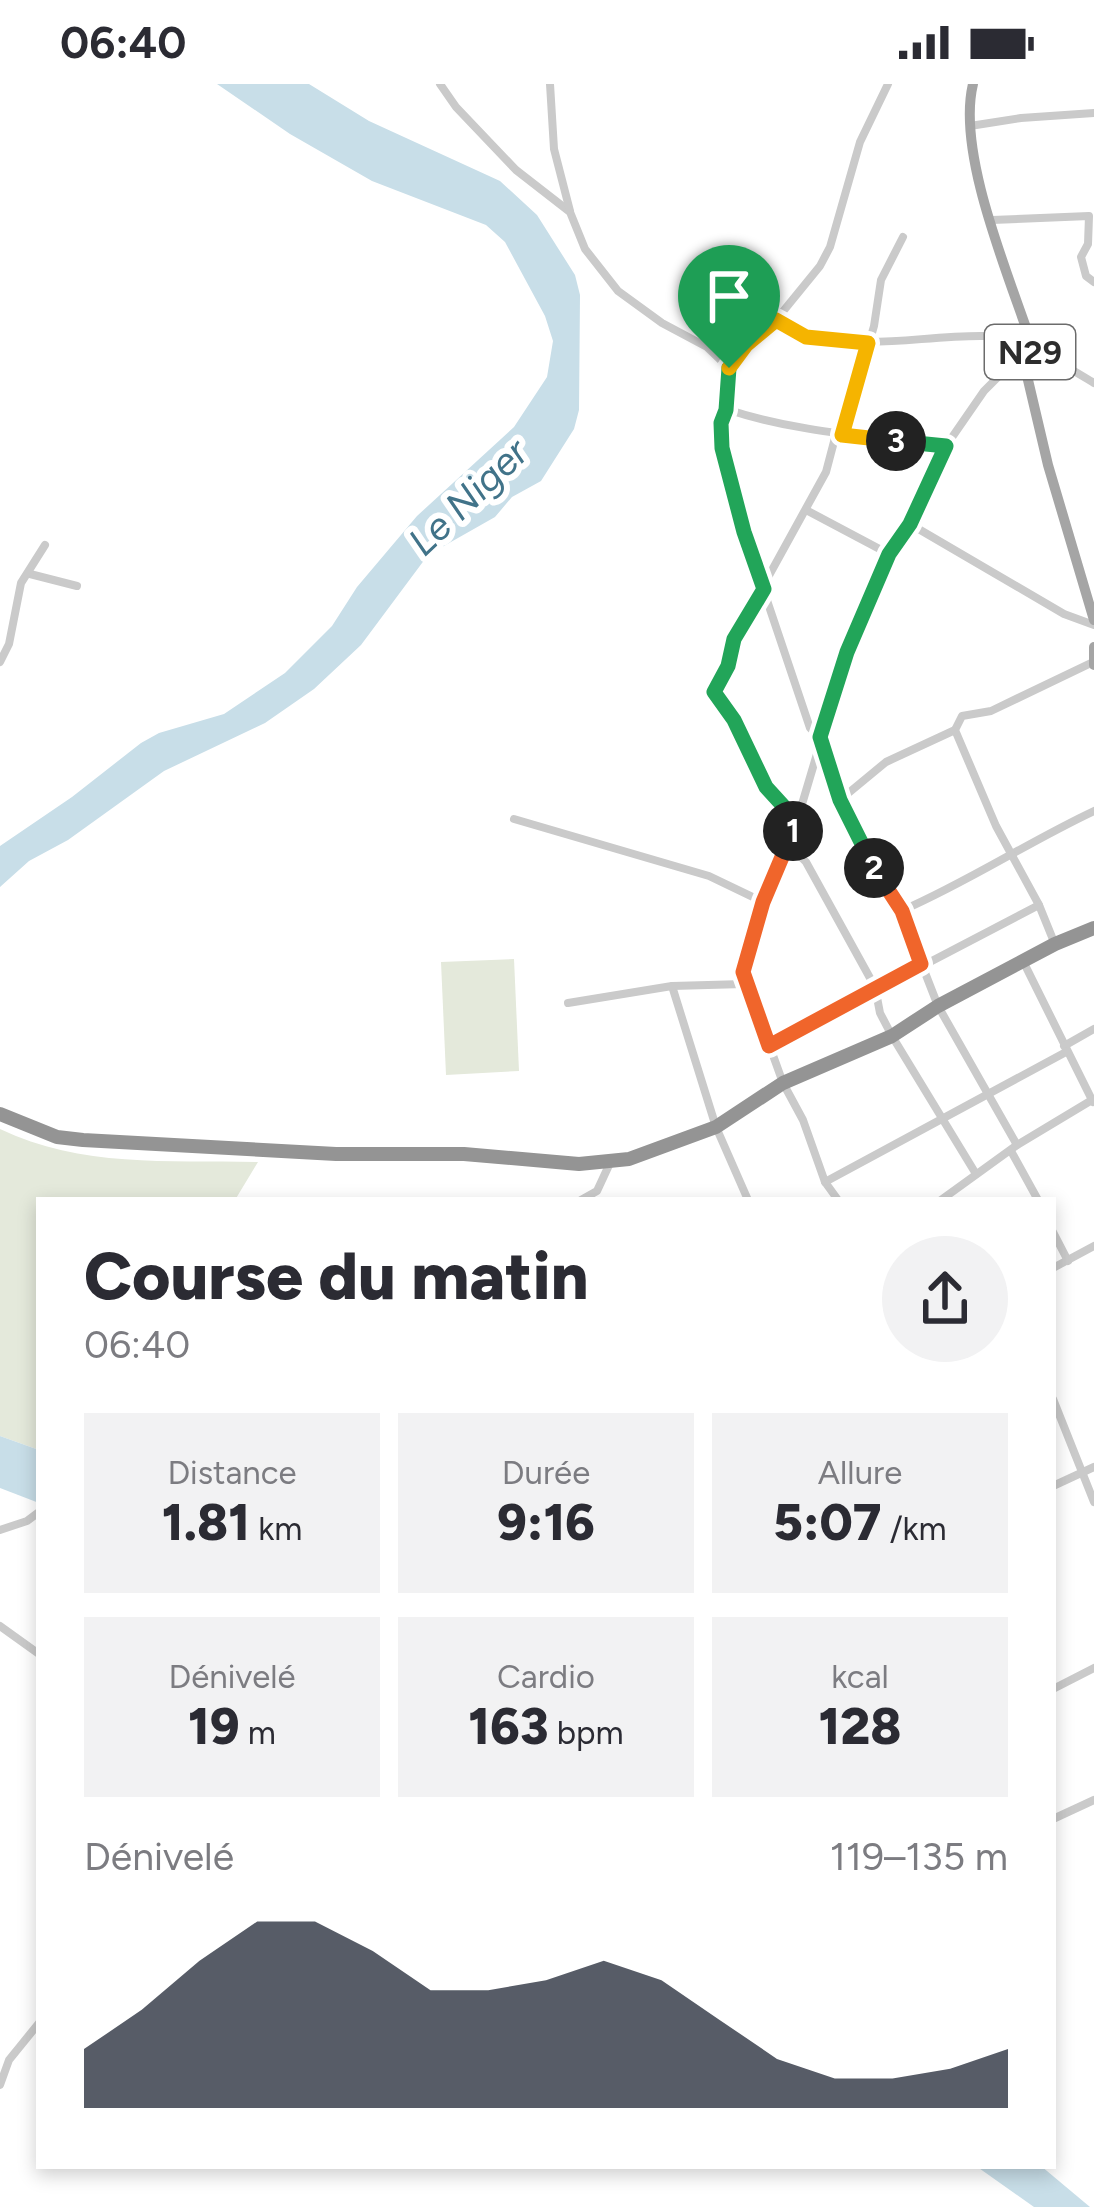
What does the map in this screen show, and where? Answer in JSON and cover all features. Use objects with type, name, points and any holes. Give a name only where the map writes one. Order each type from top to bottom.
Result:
[{"type":"highway","points":[[0,1114],[57,1137],[83,1140],[610,1163],[716,1127],[783,1083],[892,1036],[938,1006],[1094,928]]},
{"type":"main road","name":"N29","points":[[973,84],[968,127],[979,184],[1033,348],[1024,363],[1094,622]]},
{"type":"main road","points":[[1094,647],[1094,664]]},
{"type":"street","points":[[440,84],[517,170],[570,212]]},
{"type":"street","points":[[550,84],[554,149],[585,249],[618,291],[662,323],[707,347],[729,368]]},
{"type":"street","points":[[888,84],[860,142],[830,247],[776,320],[746,345],[729,368],[721,423],[726,469],[810,728],[820,737],[840,800],[886,891],[902,911],[938,1006],[1037,1197]]},
{"type":"street","points":[[968,127],[1094,113]]},
{"type":"street","points":[[992,220],[1089,216],[1088,244],[1081,257],[1086,276],[1094,282]]},
{"type":"street","points":[[797,821],[766,787],[734,720],[714,692],[728,666],[734,639],[826,472],[868,343],[881,280],[903,237]]},
{"type":"street","points":[[776,320],[806,337],[868,343],[986,336],[1033,348],[1094,382]]},
{"type":"street","points":[[836,1197],[783,1083],[743,972],[763,902],[797,821],[847,652],[889,554],[910,524],[946,446],[984,391],[999,376],[1024,363]]},
{"type":"street","points":[[726,410],[839,434],[946,446]]},
{"type":"street","points":[[806,510],[889,554]]},
{"type":"street","points":[[910,524],[1064,614],[1094,622]]},
{"type":"street","points":[[0,662],[9,644],[21,583],[46,545]]},
{"type":"street","points":[[30,574],[76,586]]},
{"type":"street","points":[[840,800],[886,762],[955,730],[962,716],[992,711],[1094,664]]},
{"type":"street","points":[[955,730],[1055,944]]},
{"type":"street","points":[[902,911],[960,885],[1094,811]]},
{"type":"street","points":[[514,819],[710,876],[763,902]]},
{"type":"street","points":[[782,857],[799,855],[806,862],[875,987],[880,1013],[892,1036],[976,1174]]},
{"type":"street","points":[[769,1046],[1039,905]]},
{"type":"street","points":[[944,1197],[1014,1148],[1093,1102],[1023,962]]},
{"type":"street","points":[[568,1003],[671,986],[745,984]]},
{"type":"street","points":[[671,986],[716,1127],[747,1197]]},
{"type":"street","points":[[825,1182],[988,1096],[1094,1029]]},
{"type":"street","points":[[586,1197],[597,1191],[610,1163]]},
{"type":"street","points":[[1056,1238],[1068,1261]]},
{"type":"street","points":[[1056,1267],[1094,1246]]},
{"type":"street","points":[[1056,1407],[1094,1502]]},
{"type":"street","points":[[1056,1484],[1094,1467]]},
{"type":"street","points":[[0,1530],[36,1515]]},
{"type":"street","points":[[0,1626],[36,1652]]},
{"type":"street","points":[[1056,1687],[1094,1668]]},
{"type":"street","points":[[1056,1818],[1094,1800]]},
{"type":"street","points":[[0,2085],[9,2060],[36,2027]]},
{"type":"shaded area","points":[[514,959],[519,1071],[446,1075],[441,962]]},
{"type":"shaded area","points":[[0,1129],[31,1142],[94,1156],[258,1162],[237,1197],[36,1197],[36,1449],[0,1436]]},
{"type":"water","name":"Le Niger","points":[[217,84],[309,84],[369,121],[500,181],[537,215],[575,275],[580,295],[579,410],[574,429],[541,481],[512,497],[495,517],[428,555],[361,645],[314,689],[265,723],[164,771],[68,840],[29,861],[0,887],[0,846],[141,743],[224,714],[285,673],[332,626],[357,587],[417,516],[514,427],[547,377],[553,341],[545,316],[505,242],[486,225],[372,181],[290,134]]},
{"type":"water","points":[[0,1436],[36,1449],[36,1502],[0,1488]]},
{"type":"water","points":[[980,2169],[1045,2169],[1090,2207],[1034,2207]]},
{"type":"route","points":[[776,320],[806,337],[868,343],[842,435],[946,446],[910,524],[889,554],[847,652],[820,737],[840,800],[886,891],[902,911],[921,964],[769,1046],[743,972],[763,902],[797,821],[766,787],[734,720],[714,692],[728,666],[734,639],[764,589],[722,448],[729,368],[746,345],[776,320]]}]
